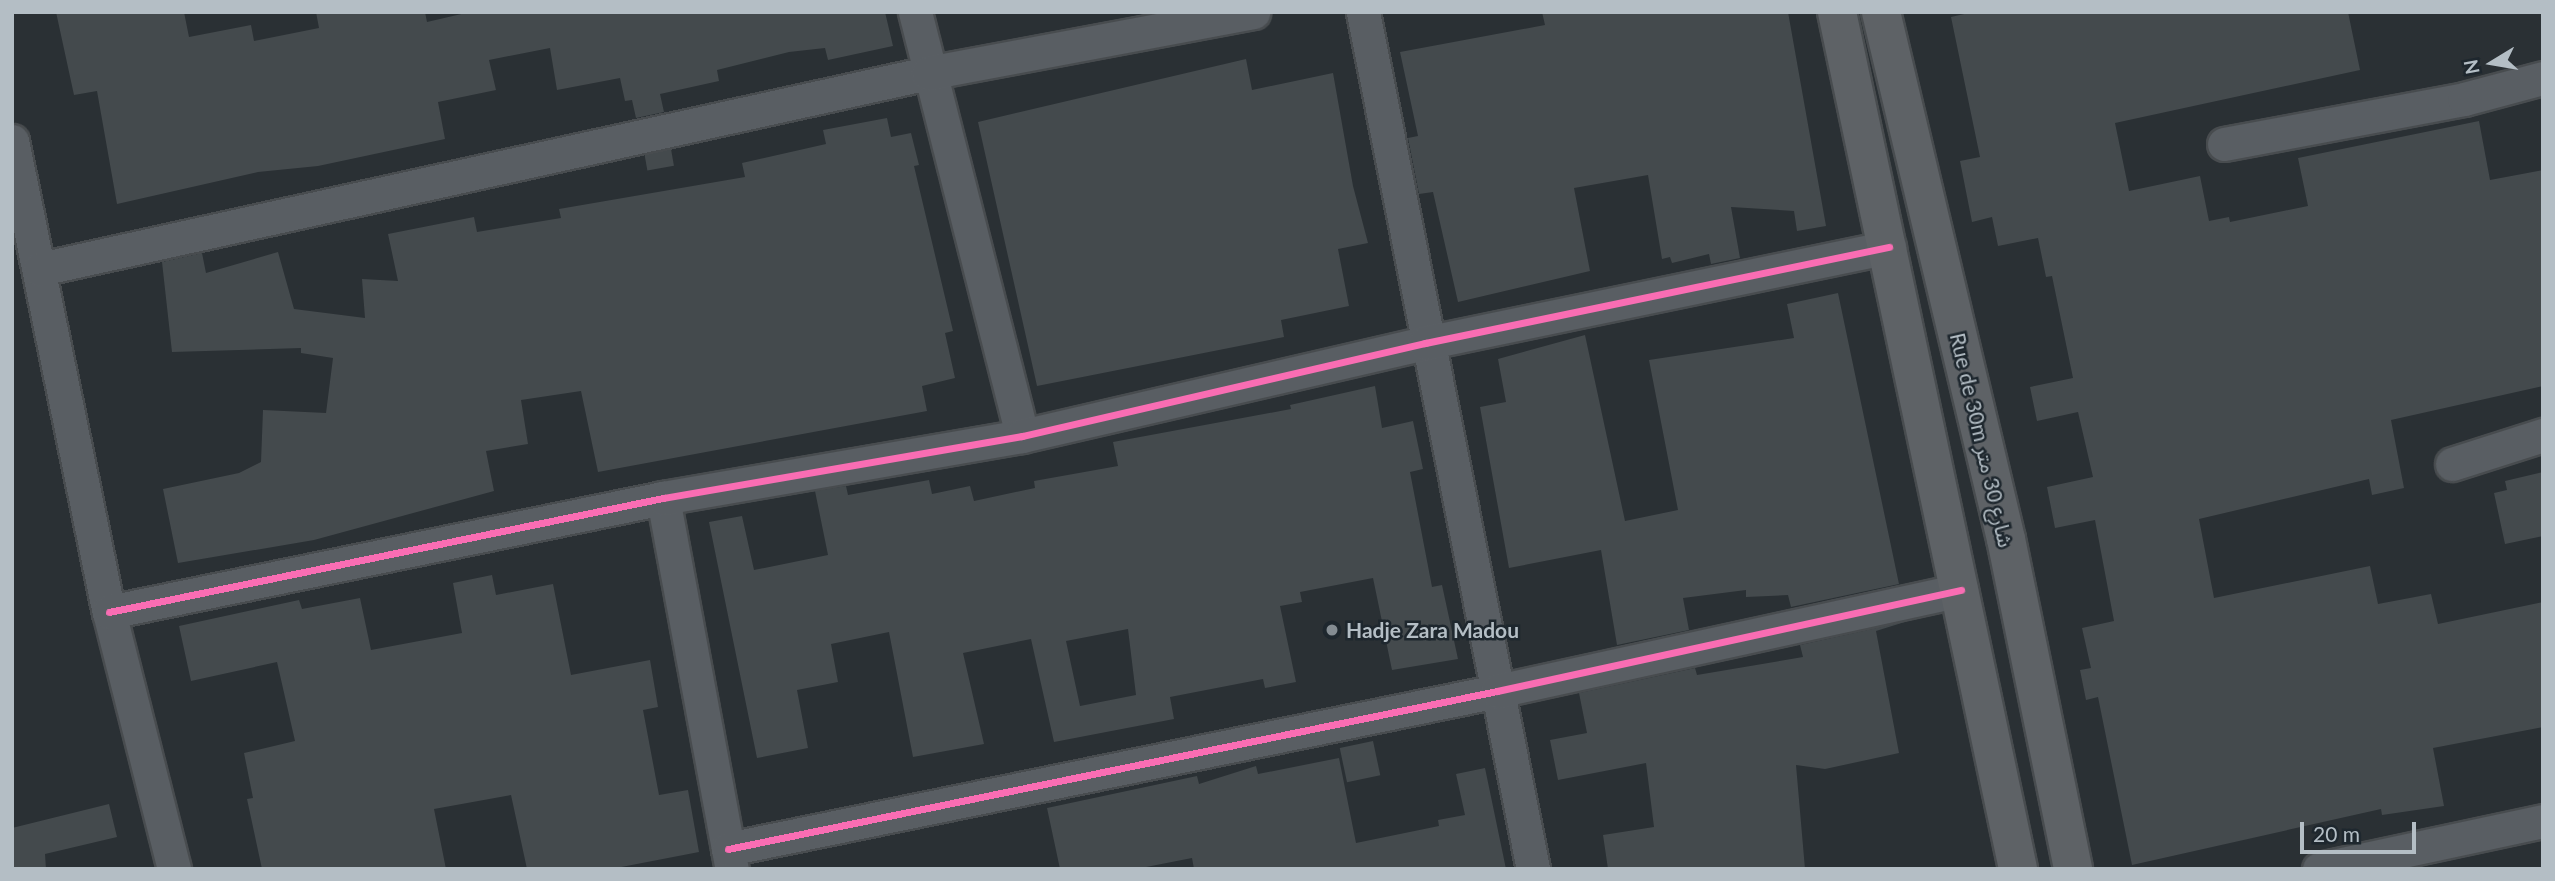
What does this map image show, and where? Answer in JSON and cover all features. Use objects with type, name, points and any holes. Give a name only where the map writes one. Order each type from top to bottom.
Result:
[{"type":"street","points":[[915,12],[928,73],[1022,436]]},
{"type":"street","points":[[40,269],[928,73],[1253,12]]},
{"type":"street","points":[[1363,12],[1425,343],[1533,869]]},
{"type":"street","points":[[1837,12],[1889,247],[2018,869]]},
{"type":"street","name":"Rue de 30m شارع 30 متر","points":[[1881,12],[2007,539],[2073,869]]},
{"type":"street","points":[[2224,144],[2464,99],[2543,78]]},
{"type":"street","points":[[12,141],[109,612],[174,869]]},
{"type":"street","points":[[109,612],[663,498],[1022,436],[1425,343],[1889,247]]},
{"type":"street","points":[[2452,464],[2543,435]]},
{"type":"street","points":[[663,498],[730,859],[1961,590]]},
{"type":"street","points":[[2319,869],[2543,821]]},
{"type":"building","points":[[56,12],[184,12],[189,37],[251,25],[254,41],[319,28],[316,12],[425,12],[427,22],[470,12],[885,12],[893,46],[828,60],[825,48],[789,52],[717,70],[719,81],[660,94],[664,112],[636,118],[632,100],[625,101],[620,78],[557,90],[550,48],[489,60],[496,90],[438,102],[445,139],[318,166],[258,172],[117,204],[97,91],[74,95]]},
{"type":"building","points":[[1542,12],[1788,12],[1826,226],[1797,231],[1794,211],[1731,207],[1740,258],[1711,264],[1709,254],[1672,263],[1670,257],[1662,259],[1648,175],[1574,188],[1590,271],[1458,302],[1433,192],[1419,194],[1408,138],[1418,136],[1400,52],[1545,25]]},
{"type":"building","points":[[1973,12],[2348,12],[2360,70],[2115,123],[2129,191],[2200,176],[2209,221],[2229,217],[2230,222],[2308,206],[2298,158],[2479,121],[2490,180],[2543,170],[2543,386],[2391,420],[2404,488],[2372,495],[2369,479],[2199,519],[2214,598],[2370,566],[2378,604],[2431,594],[2438,624],[2543,602],[2543,727],[2433,748],[2444,806],[2382,815],[2381,809],[2132,865],[2098,697],[2086,700],[2080,670],[2091,668],[2082,628],[2114,621],[2095,520],[2055,528],[2047,487],[2093,477],[2078,412],[2037,421],[2030,387],[2073,378],[2052,276],[2046,277],[2038,238],[1998,246],[1992,217],[1972,222],[1960,161],[1980,157],[1951,17]]},
{"type":"building","points":[[1246,59],[1252,90],[1333,73],[1353,186],[1368,243],[1338,249],[1349,306],[1281,320],[1284,337],[1037,386],[978,122]]},
{"type":"building","points":[[887,118],[891,137],[911,133],[919,165],[914,166],[953,331],[945,333],[955,378],[922,386],[927,411],[598,472],[581,391],[521,400],[528,444],[486,451],[494,491],[314,540],[178,563],[163,489],[239,473],[261,462],[263,410],[326,413],[333,358],[301,353],[301,348],[172,352],[162,262],[202,253],[206,273],[278,252],[294,309],[365,318],[362,279],[398,281],[388,234],[474,217],[477,232],[561,218],[559,209],[745,177],[742,163],[826,144],[823,130]]},
{"type":"building","points":[[671,149],[674,166],[647,170],[644,154]]},
{"type":"building","points":[[1838,293],[1899,584],[1791,607],[1788,595],[1746,597],[1746,590],[1683,598],[1689,630],[1617,645],[1601,550],[1509,568],[1480,407],[1506,402],[1498,359],[1585,335],[1625,521],[1678,510],[1649,360],[1794,338],[1787,304]]},
{"type":"building","points":[[1375,386],[1382,428],[1413,421],[1423,469],[1410,472],[1432,587],[1442,585],[1458,659],[1392,670],[1373,578],[1300,592],[1302,602],[1280,606],[1296,682],[1265,688],[1263,679],[1170,697],[1174,719],[1054,742],[1031,639],[963,653],[984,744],[913,757],[889,632],[831,644],[838,682],[797,690],[808,748],[757,758],[709,522],[742,516],[754,570],[828,555],[815,491],[846,486],[848,495],[929,480],[932,494],[970,486],[974,501],[1035,488],[1034,481],[1118,466],[1113,442],[1291,409],[1290,405]],"holes":[[[1128,629],[1136,695],[1080,706],[1066,641]]]},
{"type":"building","points":[[2543,472],[2543,536],[2505,544],[2494,493],[2507,490],[2505,481]]},
{"type":"building","points":[[492,575],[496,595],[553,584],[571,675],[650,660],[658,707],[643,710],[659,795],[688,790],[699,852],[611,869],[527,869],[511,795],[434,809],[446,869],[262,869],[247,799],[253,798],[244,753],[295,741],[277,662],[191,681],[179,626],[299,600],[302,609],[360,598],[371,650],[462,633],[453,583]]},
{"type":"building","points":[[1908,621],[1876,631],[1899,753],[1825,769],[1796,765],[1805,869],[1608,869],[1603,835],[1654,827],[1646,763],[1558,780],[1550,740],[1587,733],[1579,693],[1695,668],[1697,675],[1803,657],[1800,645]]},
{"type":"building","points":[[1373,741],[1380,775],[1347,782],[1340,748]]},
{"type":"building","points":[[1339,758],[1356,843],[1439,826],[1438,820],[1465,815],[1456,774],[1485,768],[1506,869],[1194,869],[1192,858],[1136,869],[1060,869],[1047,808],[1197,776],[1199,784],[1256,766],[1258,774]]},
{"type":"building","points":[[109,804],[117,837],[45,854],[46,869],[12,869],[12,828]]},
{"type":"cycle path","points":[[109,612],[663,498],[1022,436],[1425,343],[1889,247]]},
{"type":"cycle path","points":[[728,849],[1497,691],[1961,590]]},
{"type":"place","name":"Hadje Zara Madou","points":[[1332,630]]}]
